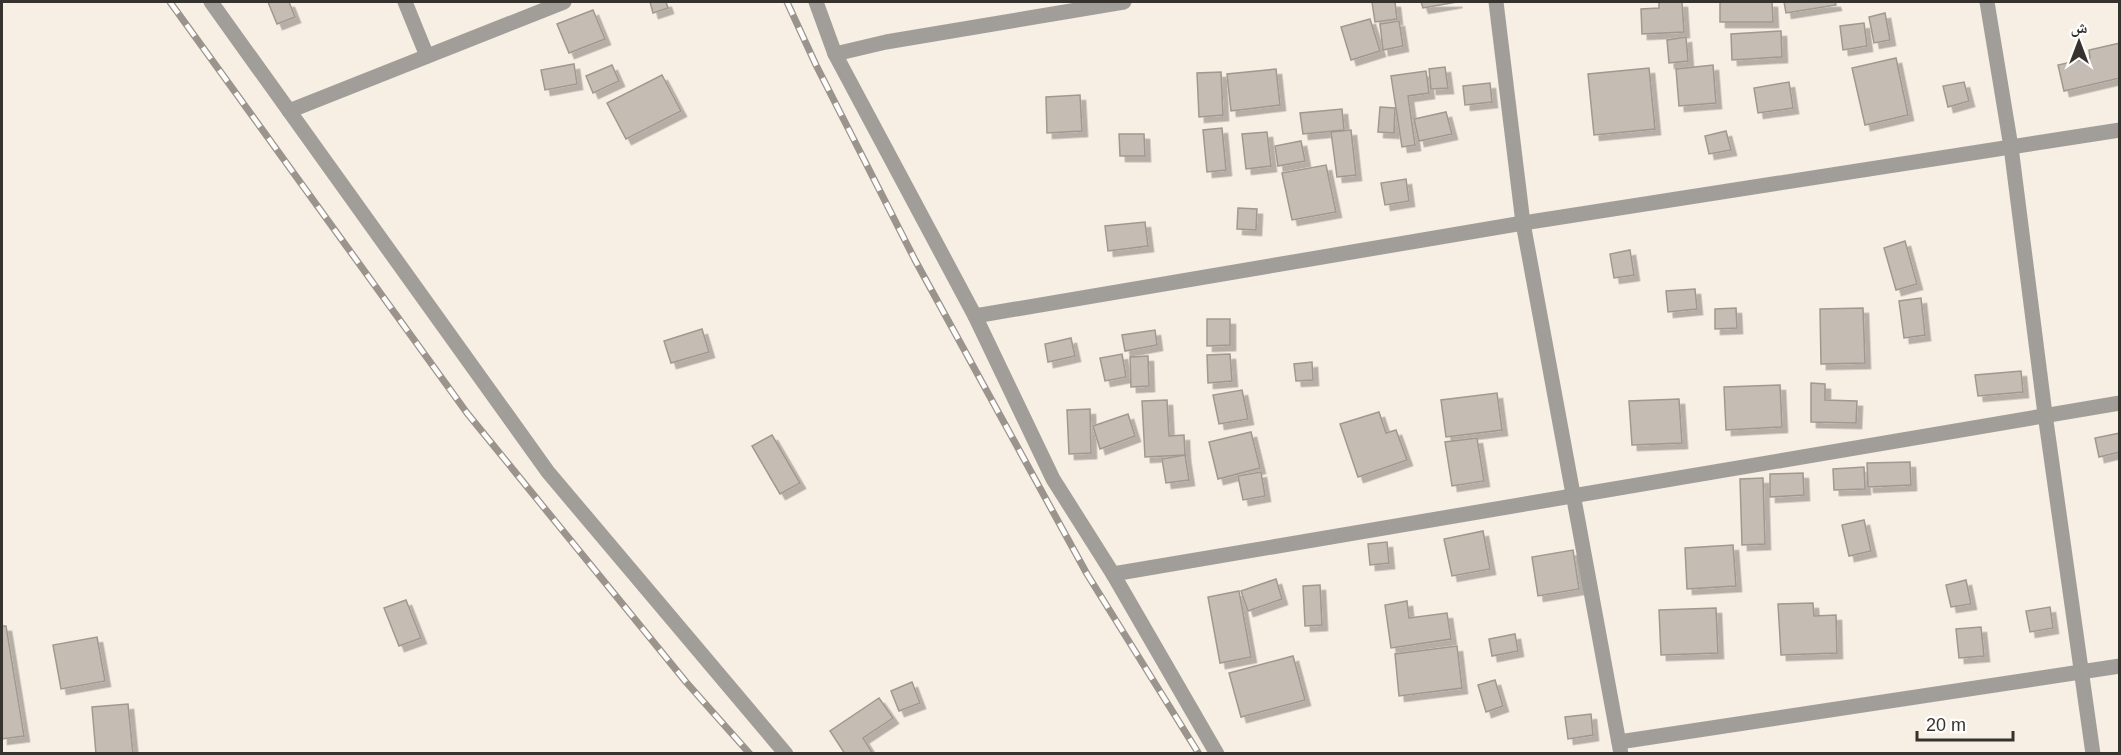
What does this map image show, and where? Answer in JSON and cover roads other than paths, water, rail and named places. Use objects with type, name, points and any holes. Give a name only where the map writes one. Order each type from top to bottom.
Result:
[{"type":"street","points":[[211,2],[548,472],[786,753]]},
{"type":"street","points":[[405,2],[427,56]]},
{"type":"street","points":[[289,111],[564,2]]},
{"type":"street","points":[[816,2],[835,54],[975,316],[1053,479],[1113,574],[1217,753]]},
{"type":"street","points":[[835,54],[1053,7],[1124,2]]},
{"type":"street","points":[[1496,2],[1523,223],[1620,748],[2120,666]]},
{"type":"street","points":[[1987,2],[2011,147],[2044,414],[2093,753]]},
{"type":"street","points":[[975,316],[1523,223],[2120,130]]},
{"type":"street","points":[[1113,574],[2044,414],[2120,403]]},
{"type":"railway","points":[[170,2],[467,413],[686,682],[750,754]]},
{"type":"railway","points":[[787,2],[816,65],[915,260],[1087,574],[1199,754]]}]
